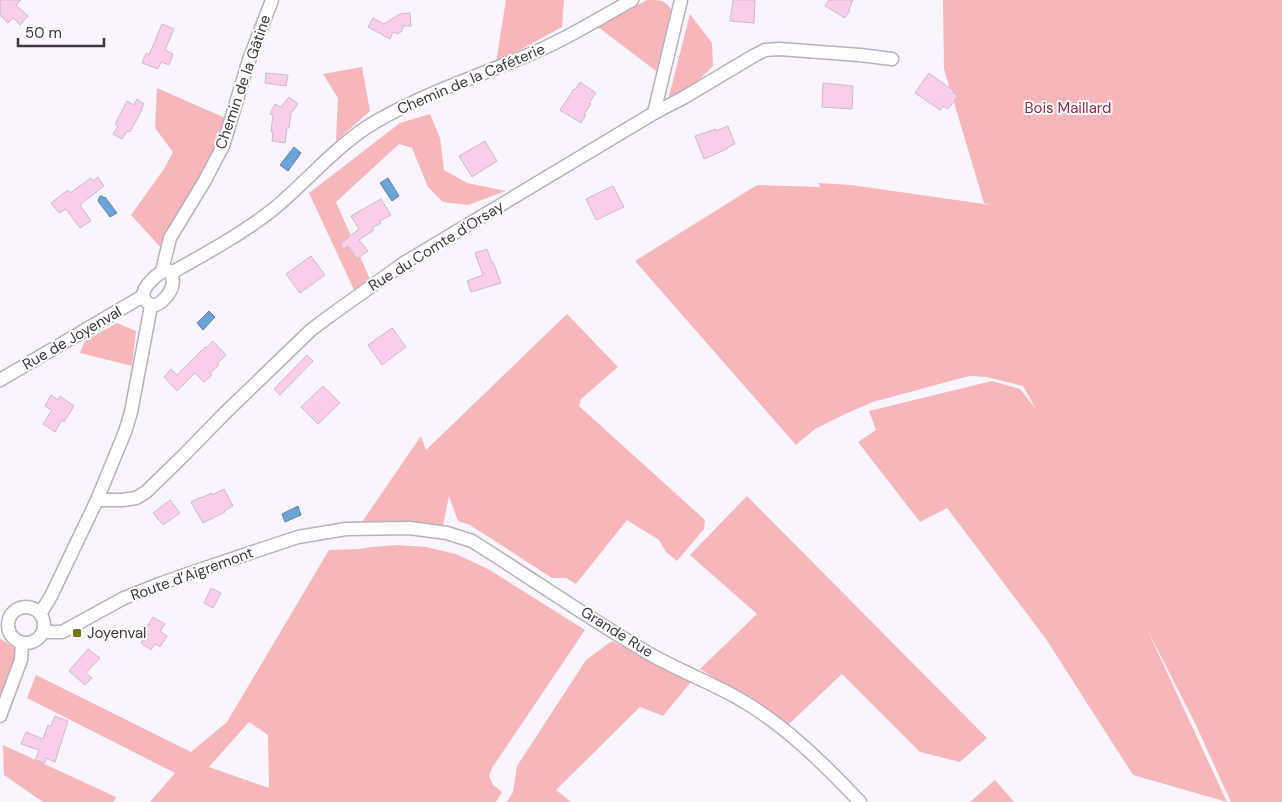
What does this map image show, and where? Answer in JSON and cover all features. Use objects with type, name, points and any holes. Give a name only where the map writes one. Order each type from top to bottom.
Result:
[{"type":"street","name":"Chemin de la Gâtine","points":[[147,301],[154,306],[160,302],[172,287],[173,279],[167,272],[170,238],[223,146],[249,60],[272,0]]},
{"type":"street","name":"Chemin de la Caféterie","points":[[167,272],[217,246],[256,222],[272,210],[350,139],[374,123],[413,101],[544,48],[632,0]]},
{"type":"street","points":[[654,113],[680,0]]},
{"type":"street","name":"Rue du Comte d'Orsay","points":[[97,500],[136,498],[146,492],[311,330],[404,263],[654,113],[765,50],[779,49],[860,55],[892,60]]},
{"type":"street","points":[[40,614],[51,596],[97,500],[125,432],[131,412],[147,301],[144,291],[155,276],[167,272]]},
{"type":"street","name":"Rue de Joyenval","points":[[0,380],[147,301]]},
{"type":"street","name":"Route d’Aigremont","points":[[43,632],[62,632],[124,598],[202,569],[298,537],[346,528]]},
{"type":"street","name":"Grande Rue","points":[[346,528],[409,528],[447,533],[472,541],[649,653],[737,698],[772,721],[814,756],[860,802]]},
{"type":"street","points":[[26,607],[40,614],[44,626],[43,632],[38,639],[30,643],[22,643],[16,640],[4,630],[15,611],[26,607]]},
{"type":"street","points":[[0,716],[21,660],[22,643]]},
{"type":"green space","points":[[506,0],[564,0],[562,27],[496,63]]},
{"type":"green space","points":[[647,0],[663,2],[673,12],[656,71],[598,27]]},
{"type":"green space","name":"Bois Maillard","points":[[943,0],[1282,0],[1282,802],[1231,802],[1195,723],[1147,629],[1227,802],[1133,775],[1046,639],[947,508],[920,522],[858,442],[876,430],[869,411],[992,381],[1020,389],[1036,409],[1023,386],[987,377],[969,376],[873,402],[815,429],[796,445],[635,261],[757,185],[820,187],[818,183],[851,185],[991,205],[984,203],[944,69]]},
{"type":"green space","points":[[690,14],[712,43],[713,66],[692,87],[667,104]]},
{"type":"green space","points":[[362,67],[370,111],[336,141],[338,98],[323,74]]},
{"type":"green space","points":[[157,88],[232,121],[163,250],[131,215],[164,169],[173,152],[155,128]]},
{"type":"green space","points":[[430,114],[440,138],[444,170],[467,183],[506,191],[468,205],[443,202],[428,187],[412,148],[399,144],[336,202],[372,284],[355,292],[309,193],[400,123]]},
{"type":"green space","points":[[567,314],[618,367],[581,399],[579,406],[705,520],[704,529],[677,561],[666,552],[659,540],[627,520],[576,584],[566,578],[552,578],[470,525],[458,521],[449,496],[442,530],[360,525],[421,436],[426,450]]},
{"type":"green space","points":[[117,323],[136,331],[132,366],[80,353],[85,341]]},
{"type":"green space","points":[[747,496],[987,738],[960,762],[920,752],[842,674],[789,724],[700,669],[757,614],[690,555]]},
{"type":"green space","points":[[398,545],[426,547],[456,554],[488,569],[585,630],[492,768],[489,776],[493,785],[502,792],[496,802],[150,802],[175,773],[27,698],[36,675],[191,752],[227,722],[329,550]],"holes":[[[249,722],[268,735],[269,788],[209,767]]]},
{"type":"green space","points":[[0,638],[20,652],[0,710]]},
{"type":"green space","points":[[612,641],[691,682],[663,716],[640,707],[556,790],[571,802],[507,802],[513,792],[517,766],[586,660]]},
{"type":"green space","points":[[3,745],[116,797],[114,802],[43,802],[4,775]]},
{"type":"green space","points":[[995,780],[1014,802],[970,802]]},
{"type":"water","points":[[294,147],[301,153],[288,171],[280,165]]},
{"type":"water","points":[[388,178],[399,196],[392,201],[380,183]]},
{"type":"water","points":[[100,196],[105,197],[117,213],[110,217],[98,201]]},
{"type":"water","points":[[209,311],[215,317],[203,330],[197,323]]},
{"type":"water","points":[[298,506],[301,515],[285,522],[282,514]]},
{"type":"building","points":[[0,0],[21,0],[16,5],[28,16],[20,25],[13,18],[8,23],[0,15]]},
{"type":"building","points":[[733,0],[755,0],[754,23],[730,21]]},
{"type":"building","points":[[829,0],[853,0],[845,18],[825,6]]},
{"type":"building","points":[[410,13],[411,26],[403,26],[402,31],[398,34],[393,32],[390,39],[368,27],[373,18],[384,24],[400,14]]},
{"type":"building","points":[[162,24],[174,29],[165,50],[173,54],[169,65],[161,62],[158,69],[142,63],[146,53],[149,55]]},
{"type":"building","points":[[266,73],[288,75],[286,86],[265,83]]},
{"type":"building","points":[[929,73],[958,96],[948,109],[943,106],[940,110],[915,93]]},
{"type":"building","points":[[580,82],[596,93],[589,103],[591,104],[584,114],[586,115],[581,123],[560,110]]},
{"type":"building","points":[[823,83],[853,86],[852,109],[822,107]]},
{"type":"building","points":[[289,97],[298,104],[291,113],[285,143],[272,141],[273,115],[270,114],[275,104],[281,107]]},
{"type":"building","points":[[137,99],[144,104],[142,110],[130,132],[127,131],[122,139],[113,134],[118,126],[115,124],[127,101],[134,105]]},
{"type":"building","points":[[728,126],[735,144],[704,159],[695,136]]},
{"type":"building","points":[[485,141],[497,161],[472,177],[459,156]]},
{"type":"building","points":[[98,177],[104,186],[80,205],[91,221],[80,228],[66,209],[59,213],[51,203],[68,190],[70,193],[91,178],[93,181]]},
{"type":"building","points":[[613,186],[624,207],[596,220],[586,199]]},
{"type":"building","points":[[381,199],[391,215],[380,221],[381,223],[372,228],[374,230],[359,240],[368,251],[357,259],[348,246],[343,249],[340,244],[359,229],[351,216]]},
{"type":"building","points":[[487,249],[501,283],[471,292],[467,281],[483,275],[475,253]]},
{"type":"building","points":[[311,256],[325,275],[300,293],[286,274]]},
{"type":"building","points":[[392,328],[406,347],[382,365],[368,345]]},
{"type":"building","points":[[213,341],[226,355],[210,373],[212,375],[204,382],[195,373],[177,391],[164,377],[171,369],[177,375]]},
{"type":"building","points":[[307,355],[313,361],[280,395],[274,389]]},
{"type":"building","points":[[323,386],[340,403],[318,424],[301,407]]},
{"type":"building","points":[[51,395],[58,400],[60,396],[74,406],[55,432],[43,424],[52,410],[45,406]]},
{"type":"building","points":[[224,489],[233,506],[203,523],[191,502]]},
{"type":"building","points":[[170,500],[180,513],[163,525],[153,513]]},
{"type":"building","points":[[211,588],[221,593],[213,608],[204,603]]},
{"type":"building","points":[[153,617],[165,624],[160,631],[167,636],[160,647],[155,644],[151,650],[141,643],[144,638],[141,636]]},
{"type":"building","points":[[88,649],[100,658],[86,673],[92,678],[85,685],[69,671]]},
{"type":"building","points":[[55,716],[68,721],[55,762],[46,758],[45,763],[35,760],[39,750],[21,744],[26,732],[43,739],[48,725],[51,726]]},
{"type":"place","name":"Joyenval","points":[[77,633]]}]
